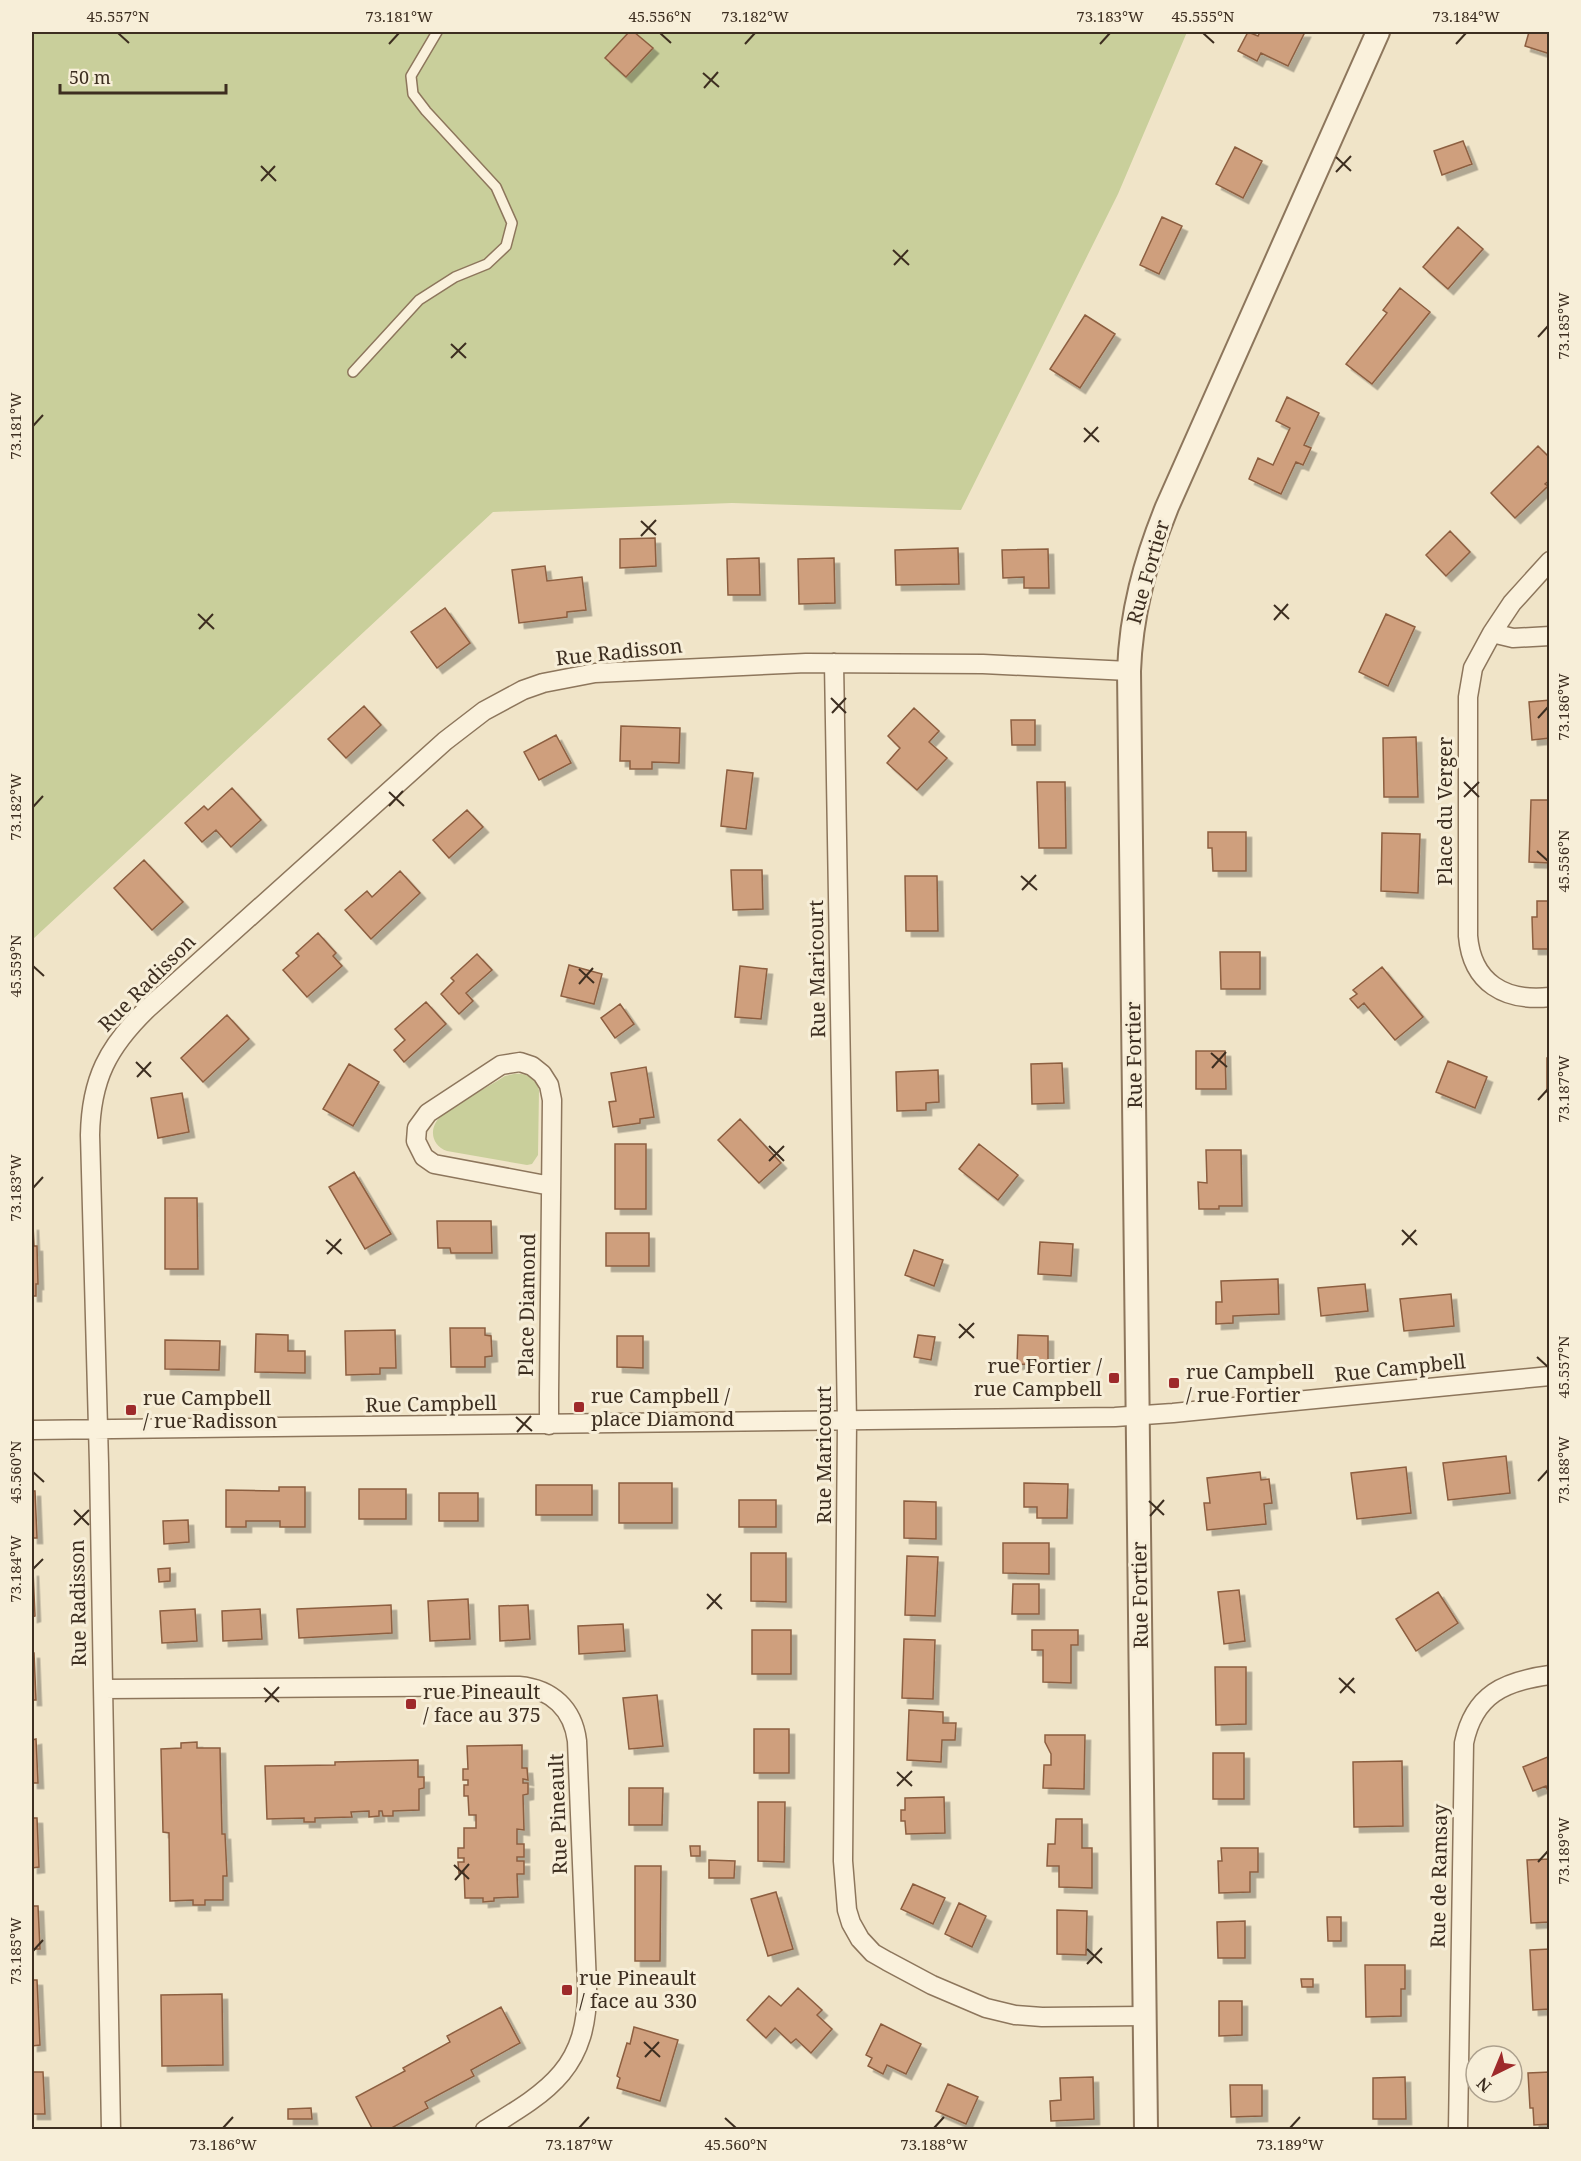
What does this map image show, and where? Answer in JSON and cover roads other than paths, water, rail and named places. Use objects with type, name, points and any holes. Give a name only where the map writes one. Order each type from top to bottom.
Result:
[{"type":"street","name":"Rue Fortier","points":[[1146,2130],[1129,671],[1134,614],[1155,536],[1378,32]]},
{"type":"street","name":"Place du Verger","points":[[1550,561],[1512,603],[1492,633],[1473,668],[1468,697],[1469,945],[1478,969],[1496,988],[1520,998],[1550,997]]},
{"type":"street","points":[[1492,633],[1513,638],[1550,636]]},
{"type":"street","name":"Rue Radisson","points":[[111,2130],[90,1118],[94,1090],[113,1047],[135,1020],[445,741],[466,724],[501,702],[543,683],[594,673],[637,669],[834,663],[983,664],[1129,671]]},
{"type":"street","name":"Rue Maricourt","points":[[834,663],[847,1422],[844,1894],[851,1923],[866,1946],[886,1961],[932,1985],[986,2008],[1028,2017],[1144,2016]]},
{"type":"street","name":"Place Diamond","points":[[549,1425],[551,1186],[551,1091],[542,1074],[532,1066],[520,1062],[501,1065],[428,1113],[417,1128],[416,1141],[420,1152],[434,1164],[551,1186]]},
{"type":"street","name":"Rue Campbell","points":[[32,1430],[847,1422],[1139,1416],[1550,1376]]},
{"type":"street","name":"Rue de Ramsay","points":[[1458,2130],[1463,1764],[1466,1733],[1479,1707],[1501,1687],[1519,1680],[1550,1675]]},
{"type":"street","name":"Rue Pineault","points":[[102,1689],[519,1686],[545,1692],[565,1708],[574,1724],[577,1742],[587,1985],[586,2018],[575,2052],[555,2082],[532,2101],[485,2130]]},
{"type":"lane","points":[[353,372],[419,300],[455,277],[487,264],[506,246],[512,223],[496,187],[426,111],[413,93],[411,76],[436,32]]},
{"type":"place","name":"rue Fortier / rue Campbell","points":[[1114,1378]]},
{"type":"place","name":"rue Campbell / rue Fortier","points":[[1174,1383]]},
{"type":"place","name":"rue Campbell / place Diamond","points":[[579,1407]]},
{"type":"place","name":"rue Campbell / rue Radisson","points":[[131,1410]]},
{"type":"place","name":"rue Pineault / face au 375","points":[[411,1704]]},
{"type":"place","name":"rue Pineault / face au 330","points":[[567,1990]]}]
